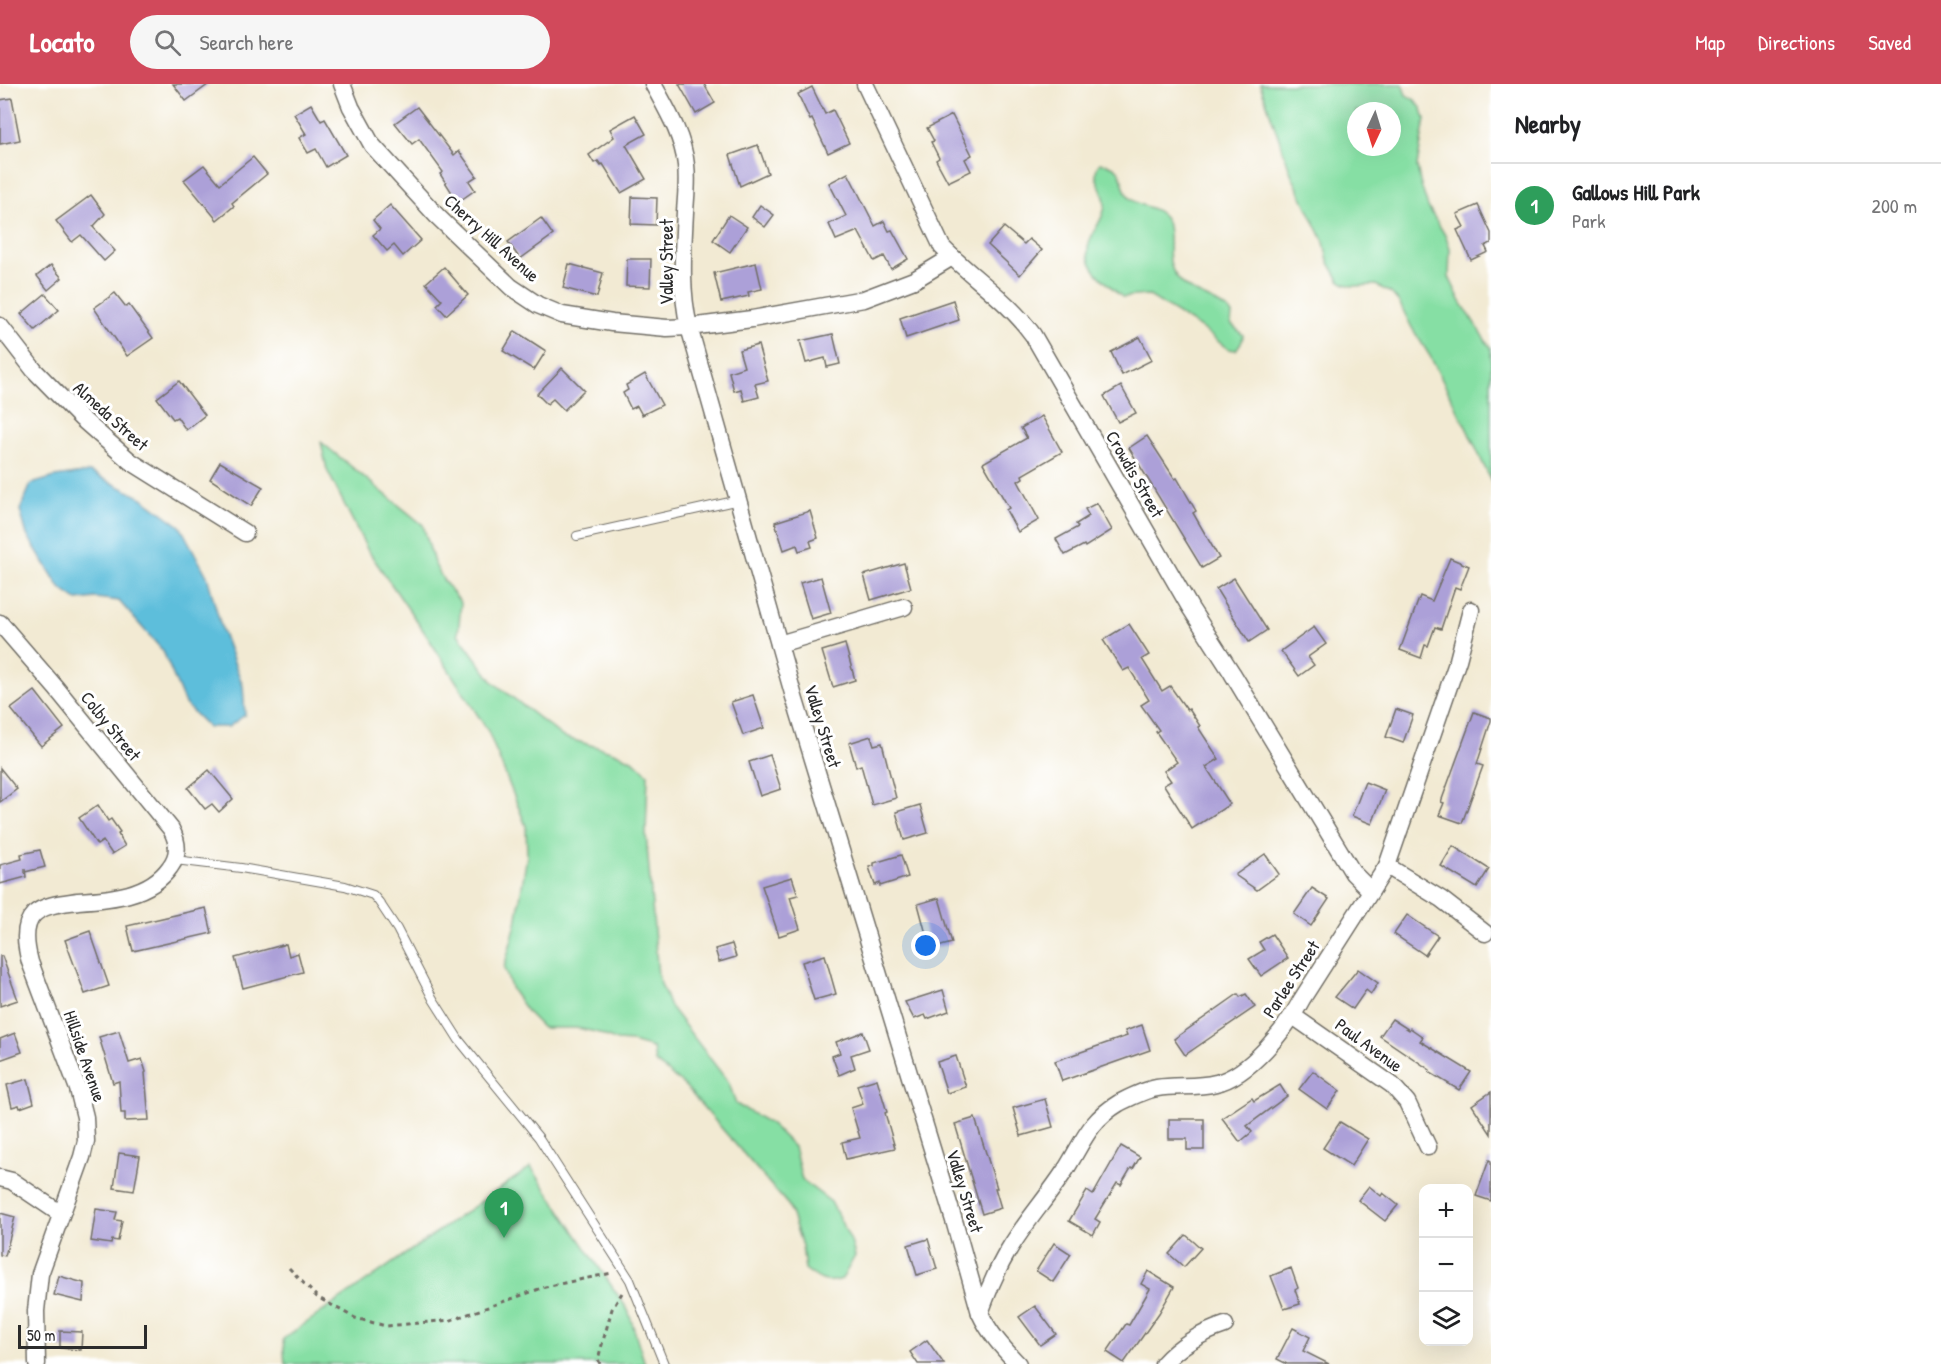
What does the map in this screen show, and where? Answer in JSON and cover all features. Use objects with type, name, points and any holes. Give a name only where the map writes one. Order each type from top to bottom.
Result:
[{"type":"street","name":"Cherry Hill Avenue","points":[[342,84],[351,107],[372,145],[437,216],[511,287],[538,304],[562,315],[612,324],[689,327],[752,320],[864,299],[914,280],[952,257]]},
{"type":"street","name":"Valley Street","points":[[653,84],[678,133],[686,165],[682,264],[684,310],[779,644],[980,1313],[986,1327],[1018,1364]]},
{"type":"street","name":"Crowdis Street","points":[[865,84],[942,247],[1005,302],[1033,335],[1191,609],[1233,673],[1353,873],[1371,891]]},
{"type":"street","name":"Almeda Street","points":[[0,326],[34,370],[81,418],[130,461],[245,533]]},
{"type":"street","points":[[779,644],[904,607]]},
{"type":"street","name":"Parlee Street","points":[[980,1313],[993,1278],[1009,1249],[1066,1169],[1089,1129],[1101,1117],[1118,1104],[1155,1088],[1196,1086],[1217,1083],[1230,1078],[1262,1052],[1293,1016],[1387,866],[1458,660],[1471,610]]},
{"type":"street","name":"Colby Street","points":[[0,623],[171,829],[178,842],[175,860]]},
{"type":"street","name":"Hillside Avenue","points":[[37,1364],[36,1311],[40,1274],[86,1141],[85,1117],[78,1089],[30,962],[27,948],[29,922],[35,912],[61,903],[112,898],[146,887],[169,869],[175,860]]},
{"type":"street","points":[[1387,866],[1441,899],[1485,933]]},
{"type":"street","name":"Paul Avenue","points":[[1293,1016],[1392,1085],[1407,1101],[1428,1147]]},
{"type":"street","points":[[0,1178],[12,1181],[61,1214]]},
{"type":"street","points":[[1163,1364],[1193,1338],[1225,1325]]},
{"type":"lane","points":[[577,536],[739,500]]},
{"type":"lane","points":[[175,860],[241,868],[345,886],[372,895],[380,902],[397,929],[433,999],[459,1040],[539,1138],[630,1280],[664,1364]]},
{"type":"path","points":[[289,1268],[317,1297],[355,1318],[386,1326],[450,1320],[545,1287],[624,1271]]},
{"type":"path","points":[[600,1364],[598,1359],[612,1309],[630,1280]]},
{"type":"green space","points":[[1260,84],[1402,84],[1406,95],[1415,100],[1422,109],[1425,119],[1417,166],[1428,207],[1450,248],[1449,277],[1461,302],[1491,349],[1491,481],[1430,356],[1399,302],[1391,293],[1376,285],[1352,286],[1339,280],[1328,261],[1324,242],[1292,176]]},
{"type":"green space","points":[[1100,163],[1109,165],[1119,172],[1130,198],[1164,217],[1169,229],[1169,256],[1172,270],[1189,289],[1226,308],[1232,314],[1231,324],[1243,335],[1236,350],[1228,349],[1201,328],[1148,295],[1122,297],[1103,280],[1091,265],[1089,244],[1102,217],[1105,202],[1096,177]]},
{"type":"green space","points":[[321,442],[423,525],[434,563],[461,603],[458,634],[493,682],[563,737],[614,752],[634,761],[648,774],[646,834],[658,976],[669,1005],[729,1083],[736,1104],[771,1124],[794,1147],[802,1180],[831,1202],[851,1241],[855,1256],[842,1279],[822,1280],[805,1269],[802,1246],[789,1206],[685,1086],[655,1062],[653,1048],[632,1042],[617,1041],[596,1032],[576,1028],[543,1028],[528,1013],[512,990],[504,968],[516,924],[527,855],[526,826],[488,731],[429,639],[367,549],[327,470]]},
{"type":"green space","points":[[531,1167],[628,1310],[645,1364],[285,1364],[283,1339]]},
{"type":"water","points":[[90,472],[142,498],[180,526],[207,576],[222,630],[243,686],[245,715],[228,727],[208,727],[185,704],[163,651],[119,601],[96,598],[77,600],[60,588],[27,535],[20,510],[31,484],[55,477]]},
{"type":"building","points":[[173,84],[209,84],[186,101]]},
{"type":"building","points":[[679,84],[704,84],[715,103],[696,114]]},
{"type":"building","points":[[812,87],[825,114],[833,110],[849,143],[828,153],[798,94]]},
{"type":"building","points":[[12,98],[20,140],[0,144],[0,100]]},
{"type":"building","points":[[311,104],[321,121],[325,119],[346,155],[326,167],[316,149],[308,153],[299,138],[306,134],[294,114]]},
{"type":"building","points":[[417,107],[454,155],[459,151],[477,176],[469,181],[475,190],[458,202],[440,174],[443,172],[419,139],[412,144],[395,123]]},
{"type":"building","points":[[635,115],[646,134],[626,145],[646,179],[621,193],[603,164],[601,165],[598,161],[594,163],[589,155],[614,137],[610,129]]},
{"type":"building","points":[[952,115],[972,155],[965,159],[971,171],[948,182],[936,160],[939,158],[927,128]]},
{"type":"building","points":[[758,145],[768,173],[740,186],[730,155]]},
{"type":"building","points":[[253,157],[267,174],[232,203],[234,206],[217,220],[184,180],[204,165],[220,184]]},
{"type":"building","points":[[848,173],[875,226],[884,221],[889,231],[892,230],[908,259],[891,269],[884,256],[874,261],[858,231],[836,240],[829,224],[846,216],[829,183]]},
{"type":"building","points":[[91,195],[105,214],[93,227],[115,251],[104,261],[81,235],[72,242],[56,221]]},
{"type":"building","points":[[632,197],[657,198],[656,225],[631,224]]},
{"type":"building","points":[[390,205],[421,240],[403,256],[394,245],[387,251],[373,235],[380,229],[373,220]]},
{"type":"building","points":[[760,205],[774,215],[765,227],[752,217]]},
{"type":"building","points":[[1478,205],[1491,233],[1491,243],[1485,246],[1488,252],[1471,260],[1457,230],[1464,227],[1457,214]]},
{"type":"building","points":[[729,215],[747,227],[730,252],[713,240]]},
{"type":"building","points":[[541,218],[553,235],[520,259],[508,242]]},
{"type":"building","points":[[1004,227],[1024,244],[1029,239],[1042,250],[1020,275],[988,245]]},
{"type":"building","points":[[627,259],[651,259],[650,287],[626,286]]},
{"type":"building","points":[[756,263],[762,289],[748,292],[749,296],[721,302],[714,273]]},
{"type":"building","points":[[569,264],[603,273],[597,297],[563,288]]},
{"type":"building","points":[[51,265],[62,278],[48,290],[37,276]]},
{"type":"building","points":[[444,267],[468,295],[446,315],[437,305],[442,300],[426,283]]},
{"type":"building","points":[[115,293],[126,307],[129,305],[153,338],[127,356],[94,308]]},
{"type":"building","points":[[45,294],[59,310],[35,330],[21,314]]},
{"type":"building","points":[[953,300],[959,320],[906,338],[900,318]]},
{"type":"building","points":[[515,331],[546,351],[534,370],[503,351]]},
{"type":"building","points":[[833,334],[840,364],[827,367],[825,358],[806,363],[800,341]]},
{"type":"building","points":[[1140,337],[1152,360],[1122,375],[1111,352]]},
{"type":"building","points":[[758,345],[768,381],[755,384],[759,397],[744,401],[741,389],[734,391],[729,372],[744,367],[739,350]]},
{"type":"building","points":[[562,368],[584,390],[564,410],[553,399],[547,404],[537,394]]},
{"type":"building","points":[[645,374],[662,405],[642,415],[637,406],[631,409],[623,393],[628,390],[626,385]]},
{"type":"building","points":[[179,381],[205,415],[186,430],[177,417],[173,419],[157,398]]},
{"type":"building","points":[[1121,386],[1136,413],[1118,422],[1104,396]]},
{"type":"building","points":[[1042,416],[1062,452],[1022,475],[1023,478],[1018,481],[1039,520],[1018,532],[1006,510],[1009,508],[983,463],[1027,438],[1021,428]]},
{"type":"building","points":[[1147,436],[1175,479],[1177,478],[1196,511],[1193,513],[1219,558],[1202,568],[1129,448]]},
{"type":"building","points":[[220,462],[263,487],[251,506],[210,479]]},
{"type":"building","points":[[1097,503],[1112,530],[1085,547],[1084,545],[1065,555],[1056,539],[1078,527],[1076,524],[1089,516],[1085,509]]},
{"type":"building","points":[[810,511],[818,538],[810,541],[812,547],[799,551],[797,545],[784,550],[775,522]]},
{"type":"building","points":[[1450,558],[1469,566],[1460,589],[1455,587],[1441,629],[1435,627],[1421,658],[1400,650],[1420,596],[1432,601]]},
{"type":"building","points":[[904,563],[911,588],[871,600],[864,575]]},
{"type":"building","points":[[821,577],[831,613],[811,619],[800,583]]},
{"type":"building","points":[[1234,578],[1267,630],[1249,642],[1216,589]]},
{"type":"building","points":[[1129,624],[1149,655],[1142,659],[1162,691],[1170,686],[1187,710],[1189,709],[1219,759],[1206,767],[1230,804],[1192,829],[1164,785],[1171,781],[1164,771],[1177,762],[1156,732],[1159,730],[1141,705],[1149,700],[1129,668],[1123,671],[1103,640]]},
{"type":"building","points":[[1314,627],[1326,644],[1308,657],[1314,665],[1299,676],[1281,651]]},
{"type":"building","points":[[845,644],[855,680],[833,687],[822,651]]},
{"type":"building","points":[[35,691],[64,728],[41,746],[11,709]]},
{"type":"building","points":[[753,695],[764,728],[743,735],[731,702]]},
{"type":"building","points":[[1396,709],[1413,715],[1403,743],[1386,737]]},
{"type":"building","points":[[1474,712],[1491,718],[1491,721],[1477,764],[1483,766],[1462,823],[1439,815],[1444,803],[1441,802]]},
{"type":"building","points":[[871,736],[874,745],[882,743],[896,798],[872,805],[861,765],[856,767],[849,743]]},
{"type":"building","points":[[770,755],[781,789],[760,796],[749,762]]},
{"type":"building","points":[[0,768],[17,789],[0,802]]},
{"type":"building","points":[[209,770],[233,799],[219,812],[212,804],[205,809],[188,788]]},
{"type":"building","points":[[1365,782],[1385,790],[1372,824],[1352,816]]},
{"type":"building","points":[[98,805],[108,821],[111,819],[120,832],[118,834],[125,846],[112,854],[103,841],[97,845],[79,818]]},
{"type":"building","points":[[920,805],[928,833],[904,840],[896,812]]},
{"type":"building","points":[[1453,846],[1489,869],[1477,888],[1441,866]]},
{"type":"building","points":[[40,850],[45,867],[25,872],[26,877],[0,884],[0,865],[22,859],[21,854]]},
{"type":"building","points":[[1265,854],[1279,874],[1257,890],[1235,875]]},
{"type":"building","points":[[901,855],[908,877],[880,886],[880,883],[875,885],[869,867],[874,866],[874,863]]},
{"type":"building","points":[[792,877],[798,895],[790,897],[800,929],[779,936],[762,886]]},
{"type":"building","points":[[1312,888],[1329,899],[1311,926],[1294,914]]},
{"type":"building","points":[[939,898],[952,943],[930,949],[918,904]]},
{"type":"building","points":[[206,908],[212,933],[133,951],[127,926]]},
{"type":"building","points":[[1407,915],[1438,936],[1425,955],[1394,934]]},
{"type":"building","points":[[90,931],[109,986],[85,994],[65,940]]},
{"type":"building","points":[[1272,934],[1288,958],[1261,976],[1249,959],[1264,950],[1259,942]]},
{"type":"building","points":[[286,944],[289,956],[298,953],[303,972],[243,988],[235,958]]},
{"type":"building","points":[[732,944],[736,957],[719,962],[715,949]]},
{"type":"building","points":[[825,955],[836,994],[814,1000],[802,962]]},
{"type":"building","points":[[0,956],[2,956],[18,1000],[0,1006]]},
{"type":"building","points":[[1358,969],[1378,983],[1371,994],[1366,990],[1353,1009],[1335,997]]},
{"type":"building","points":[[943,990],[949,1011],[927,1019],[925,1015],[914,1019],[905,1002]]},
{"type":"building","points":[[1238,994],[1240,997],[1246,994],[1255,1007],[1185,1055],[1174,1039]]},
{"type":"building","points":[[1392,1019],[1423,1037],[1420,1041],[1471,1072],[1459,1090],[1429,1072],[1430,1070],[1380,1036]]},
{"type":"building","points":[[1142,1025],[1150,1050],[1062,1081],[1055,1061],[1127,1036],[1125,1031]]},
{"type":"building","points":[[119,1031],[129,1063],[142,1059],[146,1072],[149,1120],[125,1121],[125,1113],[121,1113],[119,1081],[113,1083],[99,1037]]},
{"type":"building","points":[[863,1032],[869,1049],[851,1055],[855,1068],[839,1075],[832,1056],[840,1053],[836,1042]]},
{"type":"building","points":[[15,1033],[22,1052],[0,1060],[0,1039]]},
{"type":"building","points":[[956,1056],[966,1087],[947,1093],[937,1062]]},
{"type":"building","points":[[1313,1071],[1340,1091],[1327,1109],[1299,1089]]},
{"type":"building","points":[[28,1079],[34,1103],[20,1108],[19,1105],[12,1107],[7,1085]]},
{"type":"building","points":[[877,1079],[895,1148],[846,1159],[842,1142],[860,1138],[851,1108],[863,1104],[857,1085]]},
{"type":"building","points":[[1280,1085],[1287,1096],[1247,1126],[1252,1132],[1240,1142],[1222,1118],[1252,1098],[1254,1101]]},
{"type":"building","points":[[1491,1092],[1491,1134],[1472,1105]]},
{"type":"building","points":[[1045,1099],[1053,1127],[1021,1136],[1013,1108]]},
{"type":"building","points":[[975,1118],[1001,1208],[982,1214],[955,1124]]},
{"type":"building","points":[[1169,1119],[1204,1119],[1204,1150],[1187,1150],[1187,1139],[1169,1139]]},
{"type":"building","points":[[1340,1122],[1368,1139],[1351,1166],[1323,1148]]},
{"type":"building","points":[[1121,1146],[1140,1157],[1121,1185],[1117,1183],[1095,1219],[1100,1222],[1093,1235],[1069,1221],[1087,1191],[1093,1195]]},
{"type":"building","points":[[119,1153],[140,1156],[134,1191],[114,1188]]},
{"type":"building","points":[[1489,1160],[1491,1161],[1491,1201],[1476,1196]]},
{"type":"building","points":[[1369,1186],[1381,1196],[1383,1193],[1398,1205],[1385,1221],[1358,1200]]},
{"type":"building","points":[[96,1209],[117,1212],[115,1220],[122,1221],[118,1241],[112,1240],[111,1244],[91,1241]]},
{"type":"building","points":[[0,1213],[15,1217],[5,1256],[0,1255]]},
{"type":"building","points":[[1186,1235],[1201,1248],[1184,1267],[1169,1254]]},
{"type":"building","points":[[928,1239],[937,1269],[917,1275],[908,1245]]},
{"type":"building","points":[[1054,1243],[1071,1254],[1053,1282],[1036,1271]]},
{"type":"building","points":[[1291,1268],[1298,1288],[1295,1290],[1300,1304],[1284,1309],[1271,1276]]},
{"type":"building","points":[[1148,1271],[1174,1287],[1124,1363],[1107,1352],[1126,1324],[1129,1325],[1150,1289],[1141,1284]]},
{"type":"building","points":[[59,1276],[84,1283],[83,1302],[54,1295]]},
{"type":"building","points":[[1035,1306],[1056,1334],[1040,1345],[1019,1317]]},
{"type":"building","points":[[1293,1328],[1310,1337],[1303,1351],[1329,1364],[1287,1364],[1277,1359]]},
{"type":"building","points":[[60,1331],[82,1332],[81,1350],[60,1348]]},
{"type":"building","points":[[927,1340],[944,1364],[918,1364],[910,1352]]},
{"type":"place","name":"Gallows Hill Park","points":[[504,1238]]}]
